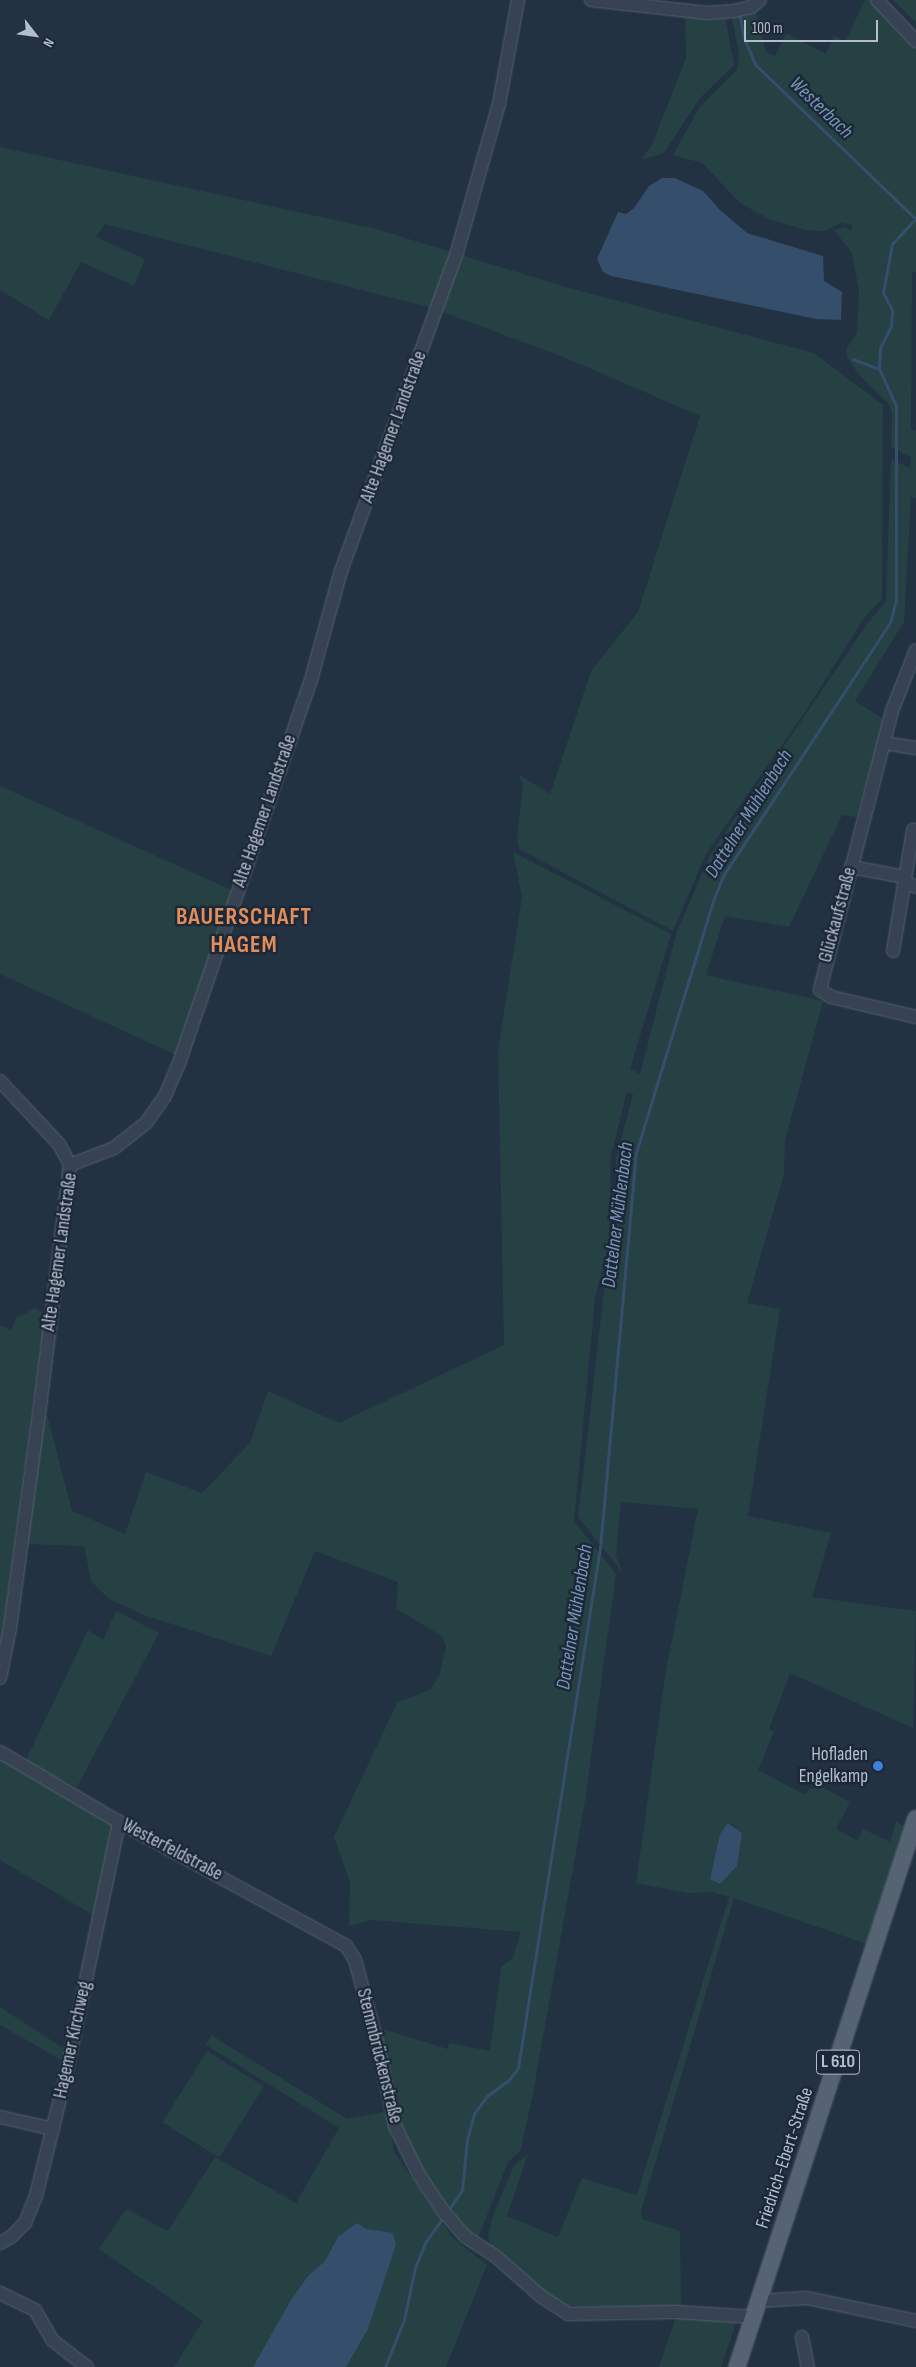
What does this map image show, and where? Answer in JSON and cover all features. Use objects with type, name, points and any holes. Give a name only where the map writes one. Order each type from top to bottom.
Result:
[{"type":"main road","name":"Friedrich-Ebert-Straße","points":[[737,2367],[751,2311],[916,1818]]},
{"type":"street","name":"Alte Hagemer Landstraße","points":[[0,1678],[41,1398],[70,1165],[114,1148],[146,1123],[165,1096],[178,1066],[312,676],[341,571],[457,252],[500,104],[518,0]]},
{"type":"street","points":[[591,0],[707,13],[734,11],[755,4]]},
{"type":"street","points":[[877,0],[916,41]]},
{"type":"street","name":"Glückaufstraße","points":[[916,650],[892,711],[820,990],[831,997],[916,1017]]},
{"type":"street","points":[[884,743],[916,748]]},
{"type":"street","points":[[893,951],[910,878],[912,830]]},
{"type":"street","points":[[851,867],[910,878]]},
{"type":"street","points":[[0,1081],[59,1144],[70,1165]]},
{"type":"street","name":"Westerfeldstraße","points":[[0,1752],[119,1822],[346,1946]]},
{"type":"street","name":"Hagemer Kirchweg","points":[[0,2243],[11,2238],[32,2211],[53,2129],[119,1822]]},
{"type":"street","name":"Stemmbrückenstraße","points":[[346,1946],[355,1960],[376,2038],[395,2126],[437,2203],[466,2237],[494,2255],[542,2298],[568,2314],[751,2311],[807,2298],[916,2321]]},
{"type":"street","points":[[0,2117],[53,2129]]},
{"type":"street","points":[[0,2293],[35,2310],[52,2340],[88,2367]]},
{"type":"street","points":[[802,2337],[808,2367]]},
{"type":"green space","points":[[865,0],[872,0],[916,45],[916,272],[912,273],[911,429],[916,432],[916,498],[911,497],[904,622],[855,701],[885,720],[856,817],[842,815],[789,927],[725,916],[706,975],[823,1001],[785,1140],[784,1174],[747,1303],[780,1309],[748,1516],[831,1533],[812,1597],[916,1611],[913,1728],[790,1673],[769,1729],[774,1732],[758,1770],[805,1795],[809,1789],[822,1787],[850,1802],[836,1829],[858,1841],[863,1829],[890,1842],[896,1822],[904,1826],[867,1944],[734,1898],[641,2211],[642,2219],[680,2231],[681,2307],[568,2306],[550,2296],[491,2247],[488,2236],[494,2213],[514,2165],[528,2154],[507,2216],[558,2237],[582,2178],[637,2195],[729,1897],[712,1892],[687,1893],[636,1883],[665,1676],[698,1509],[621,1502],[616,1556],[623,1573],[578,1517],[604,1291],[616,1232],[616,1158],[633,1094],[627,1092],[611,1156],[609,1242],[595,1299],[574,1521],[616,1574],[585,1801],[533,2093],[521,2150],[508,2162],[478,2238],[468,2232],[430,2185],[405,2139],[376,2027],[448,2049],[449,2043],[490,2051],[501,1967],[513,1958],[521,1932],[371,1920],[349,1926],[350,1882],[334,1837],[397,1703],[431,1689],[440,1673],[446,1647],[443,1637],[396,1608],[398,1582],[315,1551],[271,1656],[144,1615],[109,1599],[91,1581],[84,1546],[24,1544],[42,1414],[47,1415],[72,1511],[125,1534],[146,1472],[202,1493],[250,1443],[268,1391],[339,1423],[504,1345],[498,1051],[522,897],[513,852],[671,934],[630,1069],[640,1074],[676,934],[710,855],[867,624],[886,601],[891,459],[910,468],[911,457],[891,447],[892,413],[888,403],[858,374],[847,357],[847,348],[857,333],[859,291],[852,253],[834,230],[844,227],[852,230],[852,225],[841,223],[824,231],[805,230],[769,219],[740,203],[702,163],[673,155],[699,108],[737,70],[739,53],[731,14],[755,9],[766,52],[775,56],[786,33],[826,54],[834,35],[845,42]],"holes":[[[728,1823],[737,1827],[710,1879]]]},
{"type":"green space","points":[[893,0],[916,0],[916,23]]},
{"type":"green space","points":[[685,15],[725,16],[734,65],[700,98],[664,153],[641,160],[652,145],[686,58]]},
{"type":"green space","points":[[0,147],[376,229],[569,288],[814,353],[883,405],[882,599],[864,618],[805,712],[706,854],[673,931],[519,849],[517,839],[523,784],[518,774],[550,794],[591,671],[638,612],[700,416],[571,360],[432,308],[105,224],[96,237],[145,259],[134,286],[81,262],[49,320],[0,290]]},
{"type":"green space","points":[[0,786],[234,891],[176,1055],[0,974]]},
{"type":"green space","points":[[35,1308],[48,1316],[40,1348],[0,1652],[0,1325],[11,1330],[16,1318]]},
{"type":"green space","points":[[116,1611],[159,1633],[77,1787],[25,1762],[88,1630],[103,1640]]},
{"type":"green space","points":[[0,1757],[116,1824],[95,1916],[0,1860]]},
{"type":"green space","points":[[0,2007],[66,2050],[63,2061],[0,2025]]},
{"type":"green space","points":[[211,2035],[347,2119],[388,2111],[394,2152],[453,2238],[487,2265],[446,2367],[174,2367],[203,2321],[99,2249],[126,2209],[168,2231],[215,2157],[296,2203],[339,2128],[206,2045]]},
{"type":"green space","points":[[207,2051],[264,2087],[219,2158],[162,2122]]},
{"type":"green space","points":[[676,2317],[737,2320],[721,2367],[659,2367]]},
{"type":"water","points":[[662,178],[675,178],[703,191],[720,210],[747,233],[823,256],[824,281],[842,292],[841,320],[816,319],[611,276],[603,272],[597,259],[618,212],[626,214],[634,208],[649,186]]},
{"type":"water","points":[[728,1823],[742,1833],[737,1866],[720,1884],[710,1879],[720,1834]]},
{"type":"water","points":[[357,2223],[366,2229],[393,2233],[396,2245],[368,2329],[346,2367],[253,2367],[291,2300],[308,2276],[325,2261],[338,2237]]},
{"type":"waterway","name":"Westerbach","points":[[740,14],[744,37],[756,65],[915,218]]},
{"type":"waterway","name":"Dattelner Mühlenbach","points":[[450,2208],[462,2190],[467,2140],[474,2114],[487,2096],[509,2080],[518,2068],[600,1548],[636,1153],[713,901],[723,876],[890,623],[896,601],[896,406],[879,369],[880,348],[891,326],[892,310],[883,293],[892,244],[916,218]]},
{"type":"waterway","points":[[853,359],[879,369]]},
{"type":"waterway","name":"Dattelner Mühlenbach","points":[[385,2367],[404,2320],[415,2268],[425,2243],[441,2220]]},
{"type":"place","name":"Hofladen Engelkamp","points":[[878,1766]]},
{"type":"district","name":"BAUERSCHAFT HAGEM","points":[[244,931]]}]
